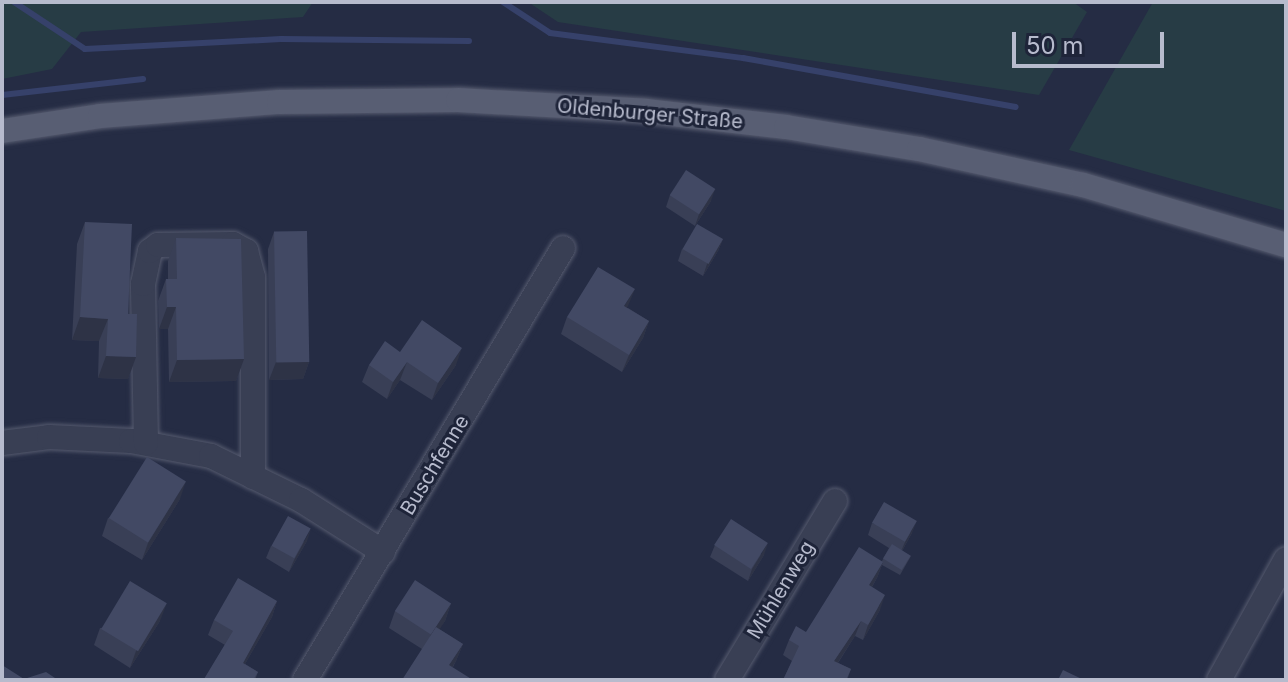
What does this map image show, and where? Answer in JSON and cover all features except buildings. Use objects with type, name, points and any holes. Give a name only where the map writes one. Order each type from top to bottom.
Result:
[{"type":"main road","name":"Oldenburger Straße","points":[[2,131],[100,116],[279,102],[458,100],[646,111],[786,127],[919,149],[1083,185],[1286,245]]},
{"type":"street","points":[[146,443],[143,284],[150,251],[158,245],[233,244],[246,251],[253,277],[253,477]]},
{"type":"street","name":"Buschfenne","points":[[305,680],[563,248]]},
{"type":"street","points":[[2,443],[49,437],[146,443],[211,456],[301,500],[383,552]]},
{"type":"street","name":"Mühlenweg","points":[[727,680],[835,501]]},
{"type":"street","points":[[1219,680],[1286,559]]},
{"type":"shaded area","points":[[2,2],[313,2],[303,17],[81,32],[52,69],[2,79]]},
{"type":"shaded area","points":[[528,2],[1073,2],[1087,12],[1039,95],[558,22]]},
{"type":"shaded area","points":[[1153,2],[1286,2],[1286,211],[1069,150]]},
{"type":"waterway","points":[[14,2],[85,49],[281,39],[469,41]]},
{"type":"waterway","points":[[503,2],[550,33],[743,58],[1016,107]]},
{"type":"waterway","points":[[2,95],[143,79]]}]
